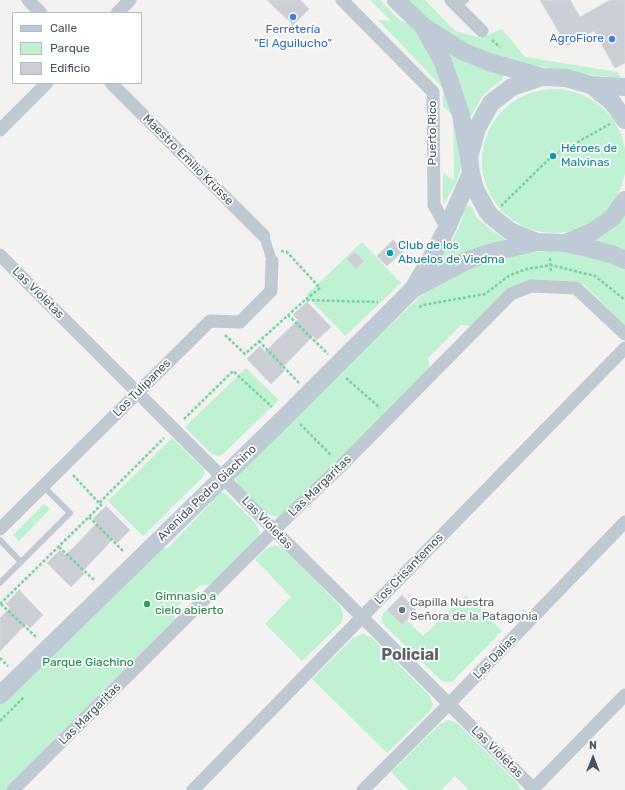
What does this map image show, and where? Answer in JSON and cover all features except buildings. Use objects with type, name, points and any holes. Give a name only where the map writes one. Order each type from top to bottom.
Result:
[{"type":"main road","points":[[396,0],[424,27],[464,52],[489,62],[542,77],[566,78],[591,85],[625,87]]},
{"type":"main road","points":[[424,27],[443,62],[461,115],[475,189],[491,216],[510,231],[551,242],[592,249],[614,255],[625,260]]},
{"type":"main road","name":"Avenida Pedro Giachino","points":[[0,695],[413,290],[447,228],[470,165],[477,128],[491,103],[512,87],[542,77]]},
{"type":"main road","points":[[591,85],[612,102],[624,118]]},
{"type":"main road","name":"Avenida Pedro Giachino","points":[[413,290],[466,261],[489,253],[551,242],[592,232],[612,218],[625,200]]},
{"type":"street","points":[[28,0],[40,12]]},
{"type":"street","points":[[118,12],[130,0]]},
{"type":"street","name":"Puerto Rico","points":[[342,0],[433,92],[434,205],[447,228]]},
{"type":"street","points":[[458,2],[482,31]]},
{"type":"street","points":[[0,130],[46,84]]},
{"type":"street","name":"Maestro Emilio Krüsse","points":[[113,84],[264,236]]},
{"type":"street","points":[[210,321],[240,322],[271,291],[270,255],[264,236]]},
{"type":"street","name":"Las Violetas","points":[[0,255],[534,790]]},
{"type":"street","name":"Las Margaritas","points":[[13,790],[274,530],[342,465],[511,294],[531,286],[576,288],[625,334]]},
{"type":"street","name":"Los Tulipanes","points":[[0,529],[210,321]]},
{"type":"street","name":"Los Crisantemos","points":[[192,790],[625,348]]},
{"type":"street","name":"Las Dalias","points":[[363,790],[449,704],[625,522]]},
{"type":"street","points":[[534,790],[625,695]]},
{"type":"lane","points":[[0,583],[70,513],[44,486]]},
{"type":"lane","points":[[0,540],[21,562]]},
{"type":"path","points":[[491,216],[551,157],[624,118]]},
{"type":"path","points":[[551,242],[551,286]]},
{"type":"path","points":[[210,321],[245,354],[320,288],[287,252],[270,255]]},
{"type":"path","points":[[417,309],[423,305],[485,294],[510,275],[527,269],[550,265],[594,276],[625,300]]},
{"type":"path","points":[[305,300],[400,303]]},
{"type":"path","points":[[259,341],[308,393]]},
{"type":"path","points":[[99,502],[233,371],[277,412],[297,421],[342,465]]},
{"type":"path","points":[[48,648],[0,604],[101,505],[64,466]]},
{"type":"path","points":[[89,517],[134,563]]},
{"type":"path","points":[[59,547],[106,591]]},
{"type":"path","points":[[0,720],[28,693]]},
{"type":"green space","points":[[370,0],[380,0],[401,21],[414,26],[436,64],[446,87],[456,118],[463,151],[461,167],[456,183],[443,205],[443,173],[454,180],[453,115],[443,107],[443,88],[378,20],[391,21]]},
{"type":"green space","points":[[406,0],[425,0],[455,31],[481,38],[502,29],[525,57],[618,72],[621,78],[547,68],[490,55],[467,46],[429,22]]},
{"type":"green space","points":[[441,45],[504,75],[502,80],[481,98],[472,115],[467,116]]},
{"type":"green space","points":[[547,89],[561,89],[588,97],[600,105],[610,115],[621,133],[625,147],[625,175],[621,189],[610,207],[600,217],[582,228],[561,233],[547,233],[520,225],[508,217],[498,207],[487,189],[482,168],[482,154],[490,127],[498,115],[508,105],[526,94]]},
{"type":"green space","points":[[468,205],[472,207],[477,218],[506,241],[437,265],[437,262],[450,245]]},
{"type":"green space","points":[[625,212],[625,252],[597,242],[596,240],[611,229]]},
{"type":"green space","points":[[362,242],[401,283],[345,336],[306,295]]},
{"type":"green space","points":[[550,251],[570,252],[610,262],[625,269],[625,325],[584,285],[573,281],[536,280],[472,326],[461,325],[428,358],[430,369],[284,515],[275,517],[266,513],[238,485],[235,476],[239,467],[422,295],[467,270],[492,260],[522,253]]},
{"type":"green space","points":[[246,368],[279,400],[223,454],[218,456],[212,454],[185,427]]},
{"type":"green space","points":[[172,438],[203,468],[205,473],[202,478],[143,536],[108,501]]},
{"type":"green space","name":"Parque Giachino","points":[[220,492],[226,494],[256,524],[260,533],[255,542],[211,585],[200,585],[175,609],[175,621],[6,790],[0,790],[0,704],[157,549],[168,548],[212,502],[212,494]]},
{"type":"green space","points":[[44,504],[50,509],[19,541],[13,535]]},
{"type":"green space","points":[[274,545],[284,548],[341,607],[343,616],[341,623],[302,661],[265,624],[291,597],[255,559],[265,550]]},
{"type":"green space","points":[[466,595],[502,631],[453,681],[445,682],[441,680],[386,627],[382,622],[383,613],[387,610],[402,624],[407,620],[423,636]]},
{"type":"green space","points":[[363,634],[371,637],[430,696],[433,705],[429,712],[387,753],[312,679],[353,638]]},
{"type":"green space","points":[[448,720],[457,723],[518,784],[520,789],[469,790],[455,776],[441,790],[409,790],[391,772],[440,724]]},
{"type":"place","name":"Ferretería \"El Aguilucho\"","points":[[293,17]]},
{"type":"place","name":"AgroFiore","points":[[612,39]]},
{"type":"place","name":"Héroes de Malvinas","points":[[553,156]]},
{"type":"place","name":"Club de los Abuelos de Viedma","points":[[390,253]]},
{"type":"place","name":"Gimnasio a cielo abierto","points":[[147,604]]},
{"type":"place","name":"Capilla Nuestra Señora de la Patagonia","points":[[402,610]]},
{"type":"district","name":"Policial","points":[[410,655]]}]
